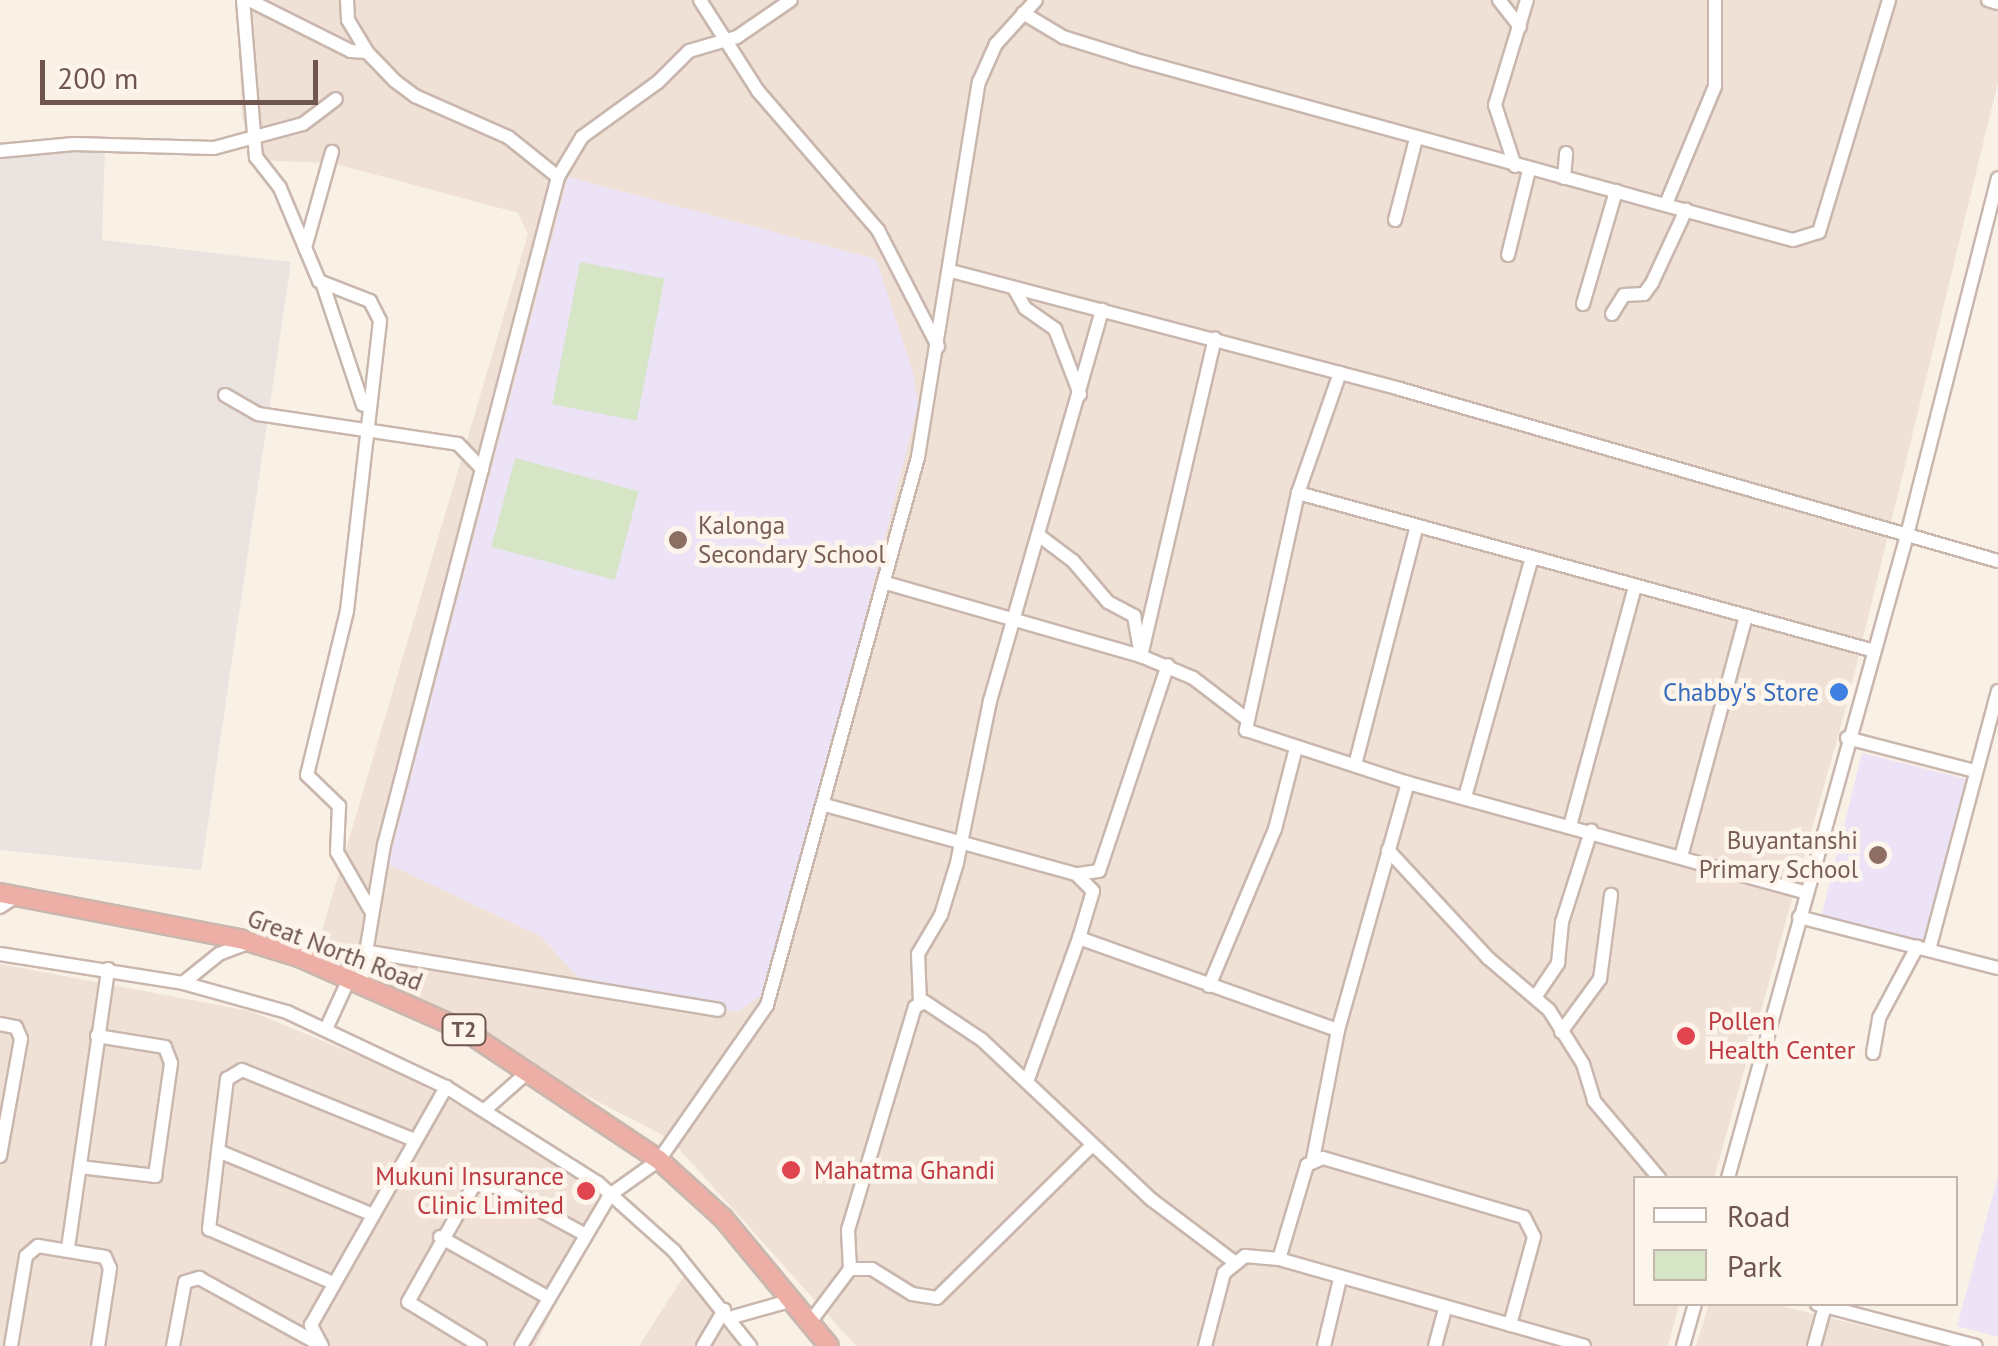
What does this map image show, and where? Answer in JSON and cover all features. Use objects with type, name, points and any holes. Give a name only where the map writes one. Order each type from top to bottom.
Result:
[{"type":"highway","name":"Great North Road","points":[[9,894],[152,917],[249,942],[355,981],[530,1070],[659,1160],[723,1218],[829,1346]]},
{"type":"street","points":[[366,413],[323,284],[252,138],[246,0],[351,51],[367,52]]},
{"type":"street","points":[[347,0],[348,20],[367,52],[415,96],[508,137],[558,177]]},
{"type":"street","points":[[700,0],[796,140],[878,230],[938,346]]},
{"type":"street","points":[[326,1029],[355,981],[558,177],[593,127],[658,82],[689,50],[724,40],[792,0]]},
{"type":"street","points":[[521,1346],[610,1195],[659,1160],[761,1018],[886,583],[938,346],[978,82],[996,44],[1036,0]]},
{"type":"street","points":[[1499,0],[1520,27]]},
{"type":"street","points":[[1508,255],[1522,168],[1495,108],[1527,0]]},
{"type":"street","points":[[1666,204],[1716,86],[1715,0]]},
{"type":"street","points":[[1023,13],[1083,44],[1793,240],[1820,232],[1889,0]]},
{"type":"street","points":[[1988,0],[1998,3]]},
{"type":"street","points":[[0,151],[74,144],[205,149],[302,124],[336,98]]},
{"type":"street","points":[[1395,220],[1416,139]]},
{"type":"street","points":[[304,251],[332,152]]},
{"type":"street","points":[[1564,178],[1566,152]]},
{"type":"street","points":[[1729,1176],[1871,650],[1907,535],[1998,178]]},
{"type":"street","points":[[1584,304],[1616,191]]},
{"type":"street","points":[[1612,314],[1624,295],[1644,294],[1686,210]]},
{"type":"street","points":[[951,271],[1340,373],[1998,561]]},
{"type":"street","points":[[323,284],[370,301],[380,321],[364,429],[347,610],[307,780],[339,806],[338,852],[371,911]]},
{"type":"street","points":[[1014,288],[1025,308],[1055,329],[1080,394]]},
{"type":"street","points":[[810,1321],[850,1269],[848,1230],[920,1002],[916,962],[943,911],[990,701],[1041,538],[1102,310]]},
{"type":"street","points":[[1141,656],[1215,340]]},
{"type":"street","points":[[1340,373],[1298,493],[1244,717],[1246,730],[1408,783],[1806,893]]},
{"type":"street","points":[[225,395],[258,414],[458,444],[482,468]]},
{"type":"street","points":[[1298,493],[1871,650]]},
{"type":"street","points":[[1355,766],[1417,526]]},
{"type":"street","points":[[1041,538],[1074,561],[1108,602],[1134,616],[1141,656]]},
{"type":"street","points":[[1465,797],[1532,557]]},
{"type":"street","points":[[886,583],[1168,665],[1244,717]]},
{"type":"street","points":[[1570,826],[1635,586]]},
{"type":"street","points":[[1681,857],[1746,616]]},
{"type":"street","points":[[1028,1079],[1079,938],[1097,873],[1168,665]]},
{"type":"street","points":[[1873,1053],[1879,1018],[1923,949],[1998,691]]},
{"type":"street","points":[[1847,738],[1974,771]]},
{"type":"street","points":[[1209,986],[1275,830],[1296,748]]},
{"type":"street","points":[[1279,1259],[1313,1159],[1338,1030],[1408,783]]},
{"type":"street","points":[[825,805],[1076,874],[1097,873]]},
{"type":"street","points":[[1536,996],[1558,962],[1562,922],[1591,831]]},
{"type":"street","points":[[1388,850],[1488,958],[1536,996],[1583,1064],[1594,1101],[1656,1176]]},
{"type":"street","points":[[1076,874],[1093,891]]},
{"type":"street","points":[[0,907],[9,894]]},
{"type":"street","points":[[1561,1032],[1600,980],[1611,895]]},
{"type":"street","points":[[1799,917],[1998,968]]},
{"type":"street","points":[[1079,938],[1338,1030]]},
{"type":"street","points":[[183,983],[219,954],[249,942]]},
{"type":"street","points":[[363,951],[718,1010]]},
{"type":"street","points":[[0,954],[108,968],[183,983],[326,1029],[487,1108],[610,1195],[674,1251],[750,1346]]},
{"type":"street","points":[[68,1248],[108,968]]},
{"type":"street","points":[[920,1002],[956,1022],[1028,1079],[1092,1146],[1233,1261],[1279,1259],[1510,1325],[1553,1342],[1584,1346]]},
{"type":"street","points":[[0,1024],[16,1027],[22,1039],[0,1156]]},
{"type":"street","points":[[80,1166],[155,1176],[171,1063],[165,1048],[97,1036]]},
{"type":"street","points":[[333,1283],[208,1229],[228,1079],[242,1070],[412,1139]]},
{"type":"street","points":[[487,1108],[530,1070]]},
{"type":"street","points":[[319,1344],[311,1325],[412,1139],[446,1087]]},
{"type":"street","points":[[850,1269],[866,1267],[912,1294],[937,1298],[1092,1146]]},
{"type":"street","points":[[218,1151],[261,1163],[371,1214]]},
{"type":"street","points":[[1313,1159],[1524,1217],[1534,1237],[1510,1325]]},
{"type":"street","points":[[480,1346],[408,1302],[440,1237],[474,1185],[484,1181],[584,1234]]},
{"type":"street","points":[[440,1237],[549,1298]]},
{"type":"street","points":[[11,1346],[30,1248],[68,1248],[106,1256],[109,1263],[98,1346]]},
{"type":"street","points":[[1205,1346],[1233,1261]]},
{"type":"street","points":[[173,1346],[185,1282],[199,1278],[319,1344]]},
{"type":"street","points":[[1324,1346],[1340,1278]]},
{"type":"street","points":[[702,1346],[727,1314],[794,1300]]},
{"type":"street","points":[[1683,1346],[1694,1306]]},
{"type":"street","points":[[1814,1346],[1821,1306]]},
{"type":"street","points":[[1828,1306],[1976,1346]]},
{"type":"street","points":[[1435,1346],[1445,1308]]},
{"type":"shaded area","points":[[237,0],[1998,0],[1998,82],[1848,700],[1715,1176],[1633,1176],[1633,1306],[1678,1306],[1668,1346],[856,1346],[670,1139],[315,954],[528,234],[518,213],[332,163],[254,160],[242,117]]},
{"type":"shaded area","points":[[105,147],[102,240],[291,262],[201,870],[0,850],[0,152]]},
{"type":"shaded area","name":"Kalonga Secondary School","points":[[568,177],[876,259],[913,372],[918,405],[838,726],[764,993],[738,1012],[578,977],[540,936],[388,864]]},
{"type":"shaded area","points":[[1862,753],[1966,779],[1925,944],[1821,918]]},
{"type":"shaded area","points":[[0,964],[250,1011],[393,1070],[517,1137],[606,1201],[535,1346],[0,1346]]},
{"type":"shaded area","points":[[1998,1177],[1998,1337],[1957,1326]]},
{"type":"shaded area","points":[[687,1271],[743,1346],[639,1346]]},
{"type":"shaded area","points":[[1708,1306],[1781,1306],[1945,1346],[1696,1346]]},
{"type":"green space","points":[[580,262],[664,278],[637,421],[552,404]]},
{"type":"green space","points":[[515,458],[639,491],[615,580],[491,547]]},
{"type":"place","name":"Kalonga Secondary School","points":[[678,540]]},
{"type":"place","name":"Chabby's Store","points":[[1839,692]]},
{"type":"place","name":"Buyantanshi Primary School","points":[[1878,855]]},
{"type":"place","name":"Pollen Health Center","points":[[1686,1036]]},
{"type":"place","name":"Mahatma Ghandi","points":[[791,1170]]},
{"type":"place","name":"Mukuni Insurance Clinic Limited","points":[[586,1191]]}]
